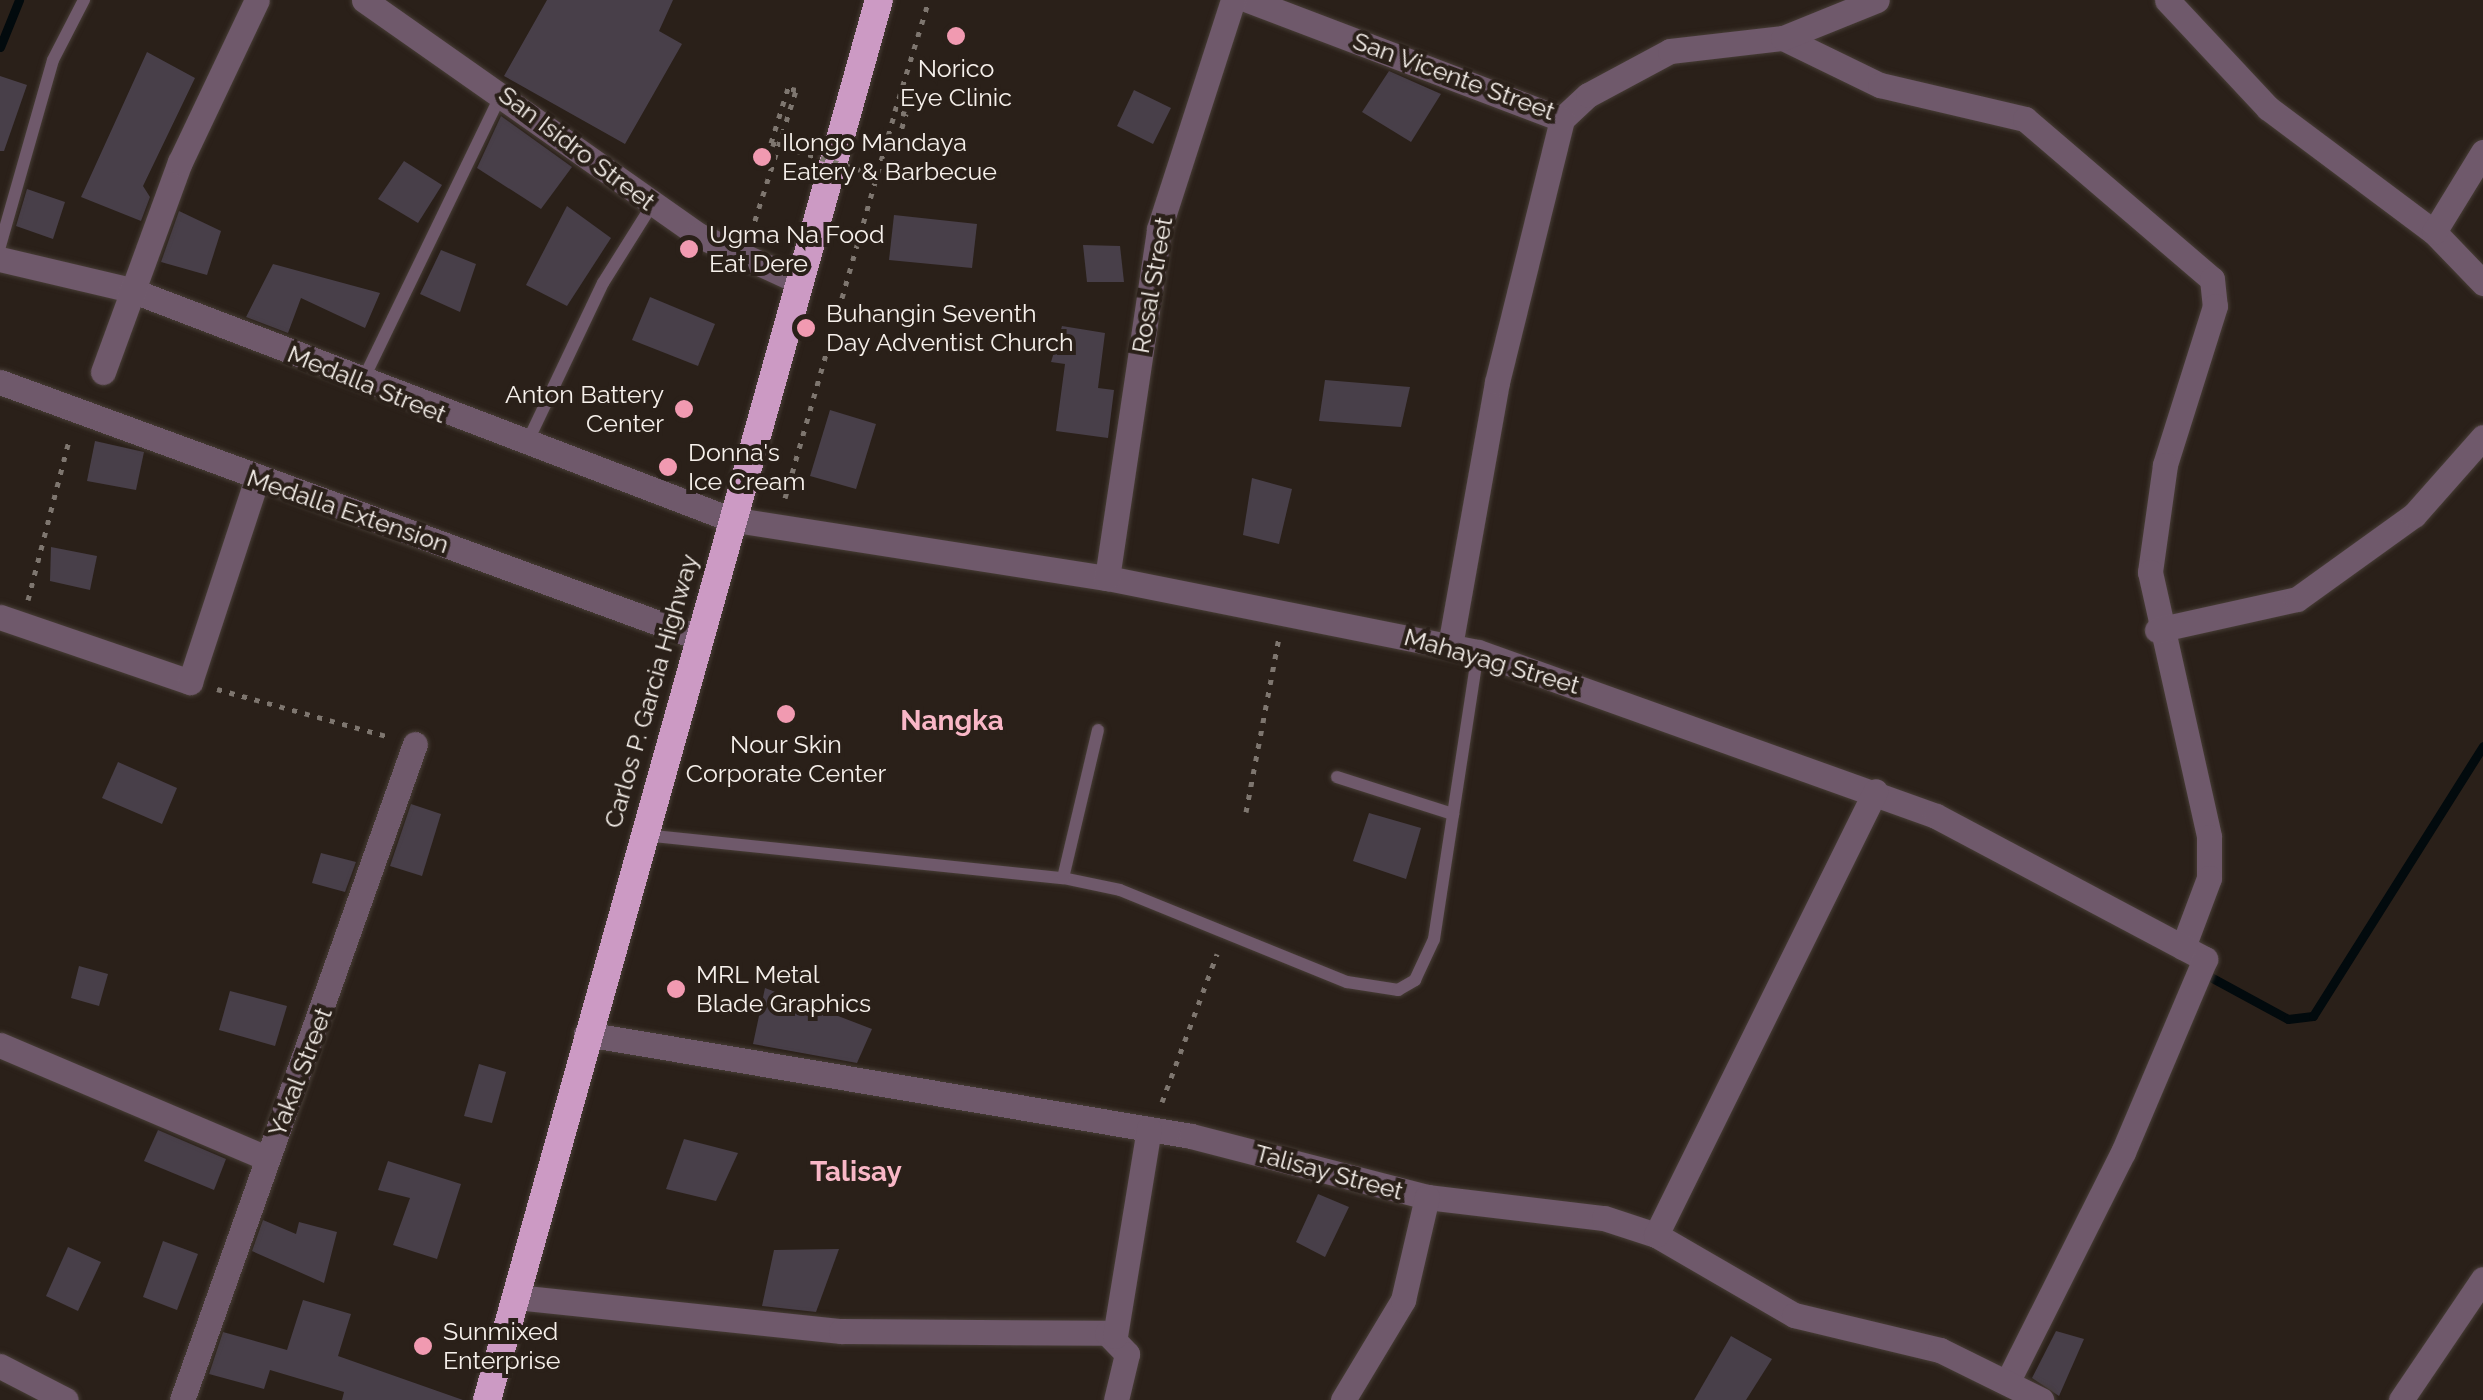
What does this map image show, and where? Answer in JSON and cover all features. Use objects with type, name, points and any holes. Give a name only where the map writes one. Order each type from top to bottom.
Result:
[{"type":"highway","name":"Carlos P. Garcia Highway","points":[[487,1400],[697,637],[879,0]]},
{"type":"street","points":[[103,372],[130,290],[257,0]]},
{"type":"street","name":"San Isidro Street","points":[[364,0],[502,91],[652,205],[742,257],[798,281]]},
{"type":"street","name":"Rosal Street","points":[[1107,578],[1158,229],[1233,0]]},
{"type":"street","name":"San Vicente Street","points":[[1248,0],[1562,120],[1588,95],[1670,52],[1783,38],[1877,0]]},
{"type":"street","points":[[2168,0],[2268,108],[2434,232],[2483,283]]},
{"type":"street","points":[[1783,38],[1880,85],[2025,119],[2212,279],[2215,306],[2182,396],[2151,540],[2158,630],[2209,837],[2209,878],[2194,953],[2123,1152],[2007,1383]]},
{"type":"street","points":[[1450,646],[1496,382],[1562,120]]},
{"type":"street","points":[[2434,232],[2483,152]]},
{"type":"street","name":"Medalla Street","points":[[0,259],[130,290],[525,448],[730,520]]},
{"type":"street","name":"Medalla Extension","points":[[0,382],[76,414],[697,637]]},
{"type":"street","points":[[2158,630],[2298,599],[2414,516],[2483,437]]},
{"type":"street","points":[[0,617],[190,682],[256,478]]},
{"type":"street","name":"Mahayag Street","points":[[730,520],[1107,578],[1284,610],[1478,652],[1875,791],[2194,953]]},
{"type":"street","name":"Yakal Street","points":[[182,1400],[415,744]]},
{"type":"street","points":[[1656,1235],[1875,791]]},
{"type":"street","name":"Talisay Street","points":[[586,1034],[1153,1129],[1427,1197],[1604,1218],[1656,1235],[1794,1315],[1940,1350],[2041,1400]]},
{"type":"street","points":[[0,1046],[266,1158]]},
{"type":"street","points":[[1116,1400],[1126,1354],[1115,1336],[1153,1129]]},
{"type":"street","points":[[1342,1400],[1403,1300],[1427,1197]]},
{"type":"street","points":[[2401,1400],[2483,1279]]},
{"type":"street","points":[[516,1297],[841,1331],[1115,1336]]},
{"type":"street","points":[[0,1366],[52,1396]]},
{"type":"lane","points":[[0,246],[53,60],[84,0]]},
{"type":"lane","points":[[362,382],[502,91]]},
{"type":"lane","points":[[525,448],[603,283],[652,205]]},
{"type":"lane","points":[[642,834],[1063,878],[1224,932],[1347,982],[1398,990],[1428,962],[1478,652]]},
{"type":"lane","points":[[1063,878],[1098,730]]},
{"type":"lane","points":[[1337,777],[1452,814]]},
{"type":"path","points":[[776,528],[929,0]]},
{"type":"path","points":[[742,257],[796,90],[788,88],[771,143],[887,178],[906,114],[895,112]]},
{"type":"path","points":[[24,628],[76,414]]},
{"type":"path","points":[[1246,812],[1284,610]]},
{"type":"path","points":[[190,682],[415,744]]},
{"type":"path","points":[[1153,1129],[1224,932]]},
{"type":"building","points":[[547,0],[673,0],[659,31],[682,44],[625,144],[504,76]]},
{"type":"building","points":[[147,52],[195,78],[143,186],[150,197],[141,221],[81,197]]},
{"type":"building","points":[[1389,71],[1441,94],[1411,142],[1362,112]]},
{"type":"building","points":[[0,76],[27,85],[4,151],[0,151]]},
{"type":"building","points":[[1134,90],[1171,108],[1153,144],[1117,126]]},
{"type":"building","points":[[501,116],[572,167],[541,209],[477,168]]},
{"type":"building","points":[[404,161],[442,185],[418,223],[378,199]]},
{"type":"building","points":[[27,189],[65,202],[53,239],[16,226]]},
{"type":"building","points":[[567,206],[611,238],[567,306],[526,285]]},
{"type":"building","points":[[179,211],[221,231],[207,275],[161,262]]},
{"type":"building","points":[[894,215],[977,224],[972,268],[889,260]]},
{"type":"building","points":[[1083,245],[1120,246],[1124,282],[1087,282]]},
{"type":"building","points":[[441,250],[476,264],[460,312],[420,294]]},
{"type":"building","points":[[273,264],[380,293],[365,328],[301,298],[288,333],[246,317]]},
{"type":"building","points":[[650,297],[715,324],[698,366],[632,340]]},
{"type":"building","points":[[1062,326],[1105,333],[1098,388],[1114,390],[1108,438],[1056,431],[1065,364],[1051,362]]},
{"type":"building","points":[[1325,380],[1410,387],[1401,427],[1319,421]]},
{"type":"building","points":[[830,410],[876,424],[856,489],[810,476]]},
{"type":"building","points":[[95,441],[144,452],[136,490],[87,481]]},
{"type":"building","points":[[1252,478],[1292,489],[1279,544],[1243,535]]},
{"type":"building","points":[[51,547],[97,556],[90,590],[50,581]]},
{"type":"building","points":[[118,762],[177,788],[162,824],[102,798]]},
{"type":"building","points":[[411,804],[441,814],[422,876],[390,866]]},
{"type":"building","points":[[1369,813],[1421,828],[1406,879],[1353,861]]},
{"type":"building","points":[[321,853],[356,862],[345,892],[312,883]]},
{"type":"building","points":[[79,966],[108,974],[99,1006],[71,998]]},
{"type":"building","points":[[765,988],[872,1029],[857,1063],[753,1044]]},
{"type":"building","points":[[230,991],[287,1006],[275,1046],[219,1030]]},
{"type":"building","points":[[479,1064],[506,1072],[492,1123],[464,1116]]},
{"type":"building","points":[[158,1130],[226,1159],[214,1190],[144,1161]]},
{"type":"building","points":[[684,1139],[738,1153],[716,1201],[666,1189]]},
{"type":"building","points":[[388,1161],[461,1184],[437,1259],[393,1245],[410,1198],[378,1190]]},
{"type":"building","points":[[1318,1194],[1349,1207],[1325,1257],[1296,1242]]},
{"type":"building","points":[[263,1220],[296,1234],[299,1222],[337,1232],[324,1283],[252,1251]]},
{"type":"building","points":[[163,1241],[198,1254],[177,1310],[143,1297]]},
{"type":"building","points":[[68,1247],[101,1262],[78,1311],[46,1296]]},
{"type":"building","points":[[839,1249],[816,1312],[762,1306],[774,1250]]},
{"type":"building","points":[[303,1300],[351,1314],[338,1356],[463,1400],[342,1400],[344,1392],[270,1370],[264,1389],[209,1374],[223,1332],[287,1350]]},
{"type":"building","points":[[2056,1331],[2084,1339],[2059,1396],[2032,1378]]},
{"type":"building","points":[[1731,1336],[1772,1359],[1746,1400],[1694,1400]]},
{"type":"waterway","points":[[0,47],[19,0]]},
{"type":"waterway","points":[[2205,974],[2288,1019],[2313,1016],[2483,746]]},
{"type":"place","name":"Norico Eye Clinic","points":[[956,36]]},
{"type":"place","name":"Ilongo Mandaya Eatery & Barbecue","points":[[762,157]]},
{"type":"place","name":"Ugma Na Food Eat Dere","points":[[689,249]]},
{"type":"place","name":"Buhangin Seventh Day Adventist Church","points":[[806,328]]},
{"type":"place","name":"Anton Battery Center","points":[[684,409]]},
{"type":"place","name":"Donna's Ice Cream","points":[[668,467]]},
{"type":"place","name":"Nour Skin Corporate Center","points":[[786,714]]},
{"type":"place","name":"MRL Metal Blade Graphics","points":[[676,989]]},
{"type":"place","name":"Sunmixed Enterprise","points":[[423,1346]]},
{"type":"district","name":"Nangka","points":[[952,721]]},
{"type":"district","name":"Talisay","points":[[856,1172]]}]
